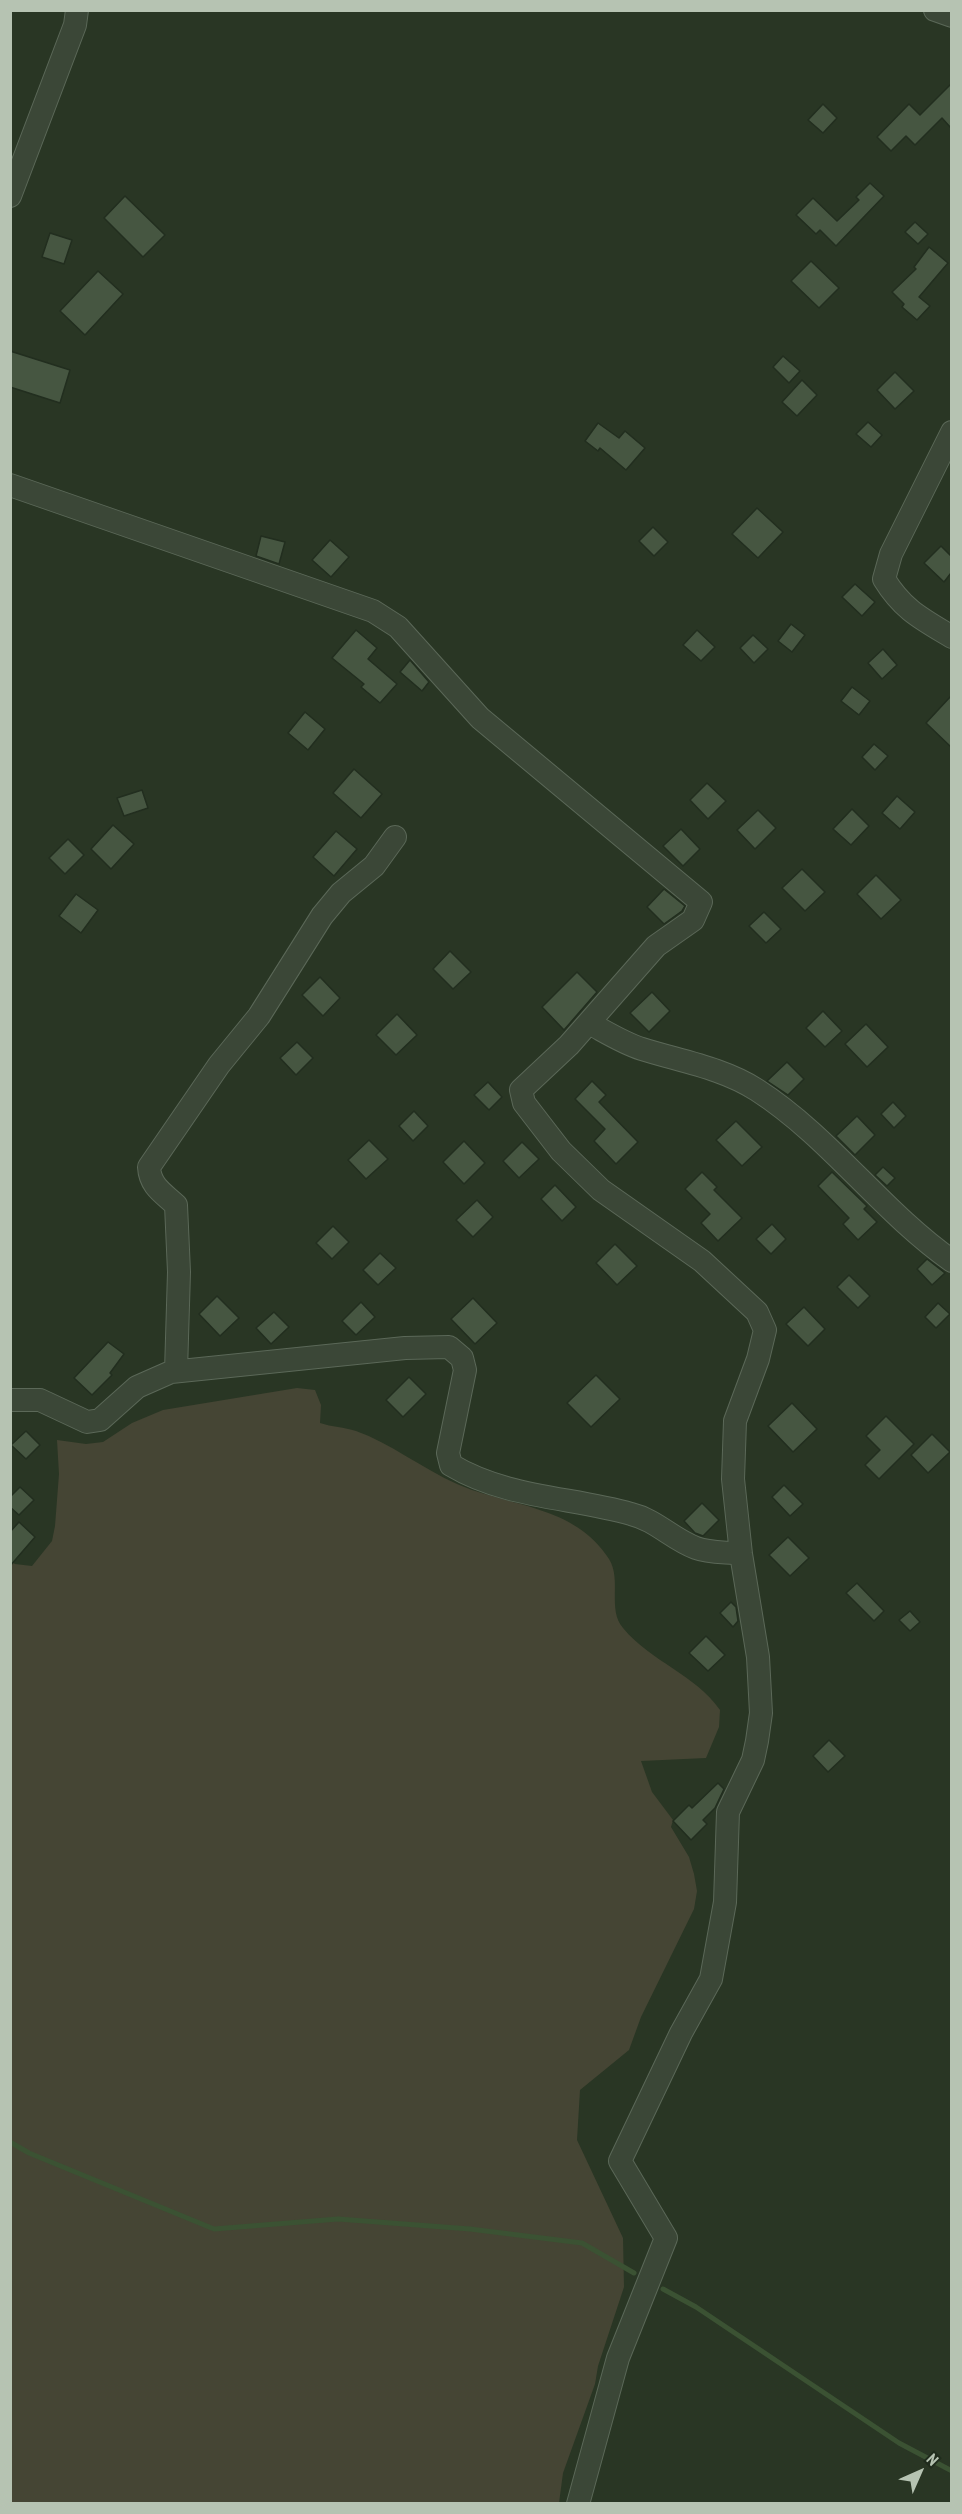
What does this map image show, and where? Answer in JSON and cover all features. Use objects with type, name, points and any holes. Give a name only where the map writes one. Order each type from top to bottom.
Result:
[{"type":"street","points":[[10,196],[75,25],[77,10]]},
{"type":"street","points":[[935,10],[951,16]]},
{"type":"street","points":[[951,432],[891,554],[884,579],[897,599],[910,612],[951,637]]},
{"type":"street","points":[[10,485],[374,611],[398,627],[480,718],[701,902],[693,920],[656,946],[588,1023],[521,1090],[524,1103],[561,1151],[601,1190],[702,1261],[757,1312],[765,1330],[758,1359],[735,1421],[733,1479],[741,1554],[758,1657],[761,1713],[757,1741],[753,1760],[728,1812],[724,1902],[711,1979],[681,2033],[620,2161],[666,2238],[618,2358],[578,2504]]},
{"type":"street","points":[[176,1371],[179,1272],[176,1205],[156,1188],[149,1178],[149,1167],[219,1065],[259,1016],[322,916],[341,893],[374,866],[395,837]]},
{"type":"street","points":[[588,1023],[639,1048],[691,1062],[757,1090],[819,1140],[893,1214],[951,1261]]},
{"type":"street","points":[[10,1400],[40,1400],[87,1422],[100,1420],[136,1387],[176,1371],[405,1348],[449,1347],[462,1358],[465,1370],[448,1453],[451,1465],[469,1476],[508,1489],[632,1514],[655,1522],[696,1548],[741,1554]]},
{"type":"green space","points":[[297,1388],[315,1390],[321,1405],[320,1423],[369,1436],[457,1484],[540,1510],[578,1528],[595,1541],[613,1567],[616,1612],[623,1628],[646,1650],[698,1687],[720,1710],[719,1727],[706,1758],[641,1761],[652,1792],[673,1820],[671,1827],[689,1857],[697,1891],[694,1909],[641,2017],[629,2050],[580,2090],[577,2140],[623,2238],[624,2287],[598,2366],[595,2384],[563,2473],[559,2503],[11,2503],[10,1561],[15,1564],[32,1566],[52,1541],[59,1474],[57,1440],[86,1444],[103,1442],[132,1423],[163,1410]]},
{"type":"building","points":[[951,84],[951,128],[942,118],[915,145],[906,136],[891,151],[877,137],[909,104],[920,115]]},
{"type":"building","points":[[823,104],[837,118],[823,133],[808,120]]},
{"type":"building","points":[[870,183],[884,196],[836,246],[820,230],[816,234],[796,215],[813,198],[837,221],[859,200],[856,197]]},
{"type":"building","points":[[125,196],[165,235],[143,257],[104,218]]},
{"type":"building","points":[[915,222],[928,234],[918,244],[905,232]]},
{"type":"building","points":[[50,233],[72,240],[64,264],[42,257]]},
{"type":"building","points":[[929,247],[948,263],[919,297],[930,306],[917,320],[902,307],[904,304],[892,292],[916,269],[914,267]]},
{"type":"building","points":[[811,261],[839,288],[819,308],[791,281]]},
{"type":"building","points":[[98,271],[123,294],[85,335],[60,311]]},
{"type":"building","points":[[10,351],[70,370],[60,403],[10,387]]},
{"type":"building","points":[[783,356],[800,371],[789,383],[773,367]]},
{"type":"building","points":[[895,372],[914,391],[895,409],[877,390]]},
{"type":"building","points":[[802,380],[817,395],[797,416],[782,402]]},
{"type":"building","points":[[868,422],[882,435],[871,447],[856,434]]},
{"type":"building","points":[[598,423],[619,438],[625,431],[645,448],[626,470],[600,448],[598,451],[585,441]]},
{"type":"building","points":[[757,508],[783,532],[758,558],[732,534]]},
{"type":"building","points":[[653,527],[668,542],[654,556],[639,541]]},
{"type":"building","points":[[261,536],[285,542],[279,564],[256,556]]},
{"type":"building","points":[[330,540],[349,557],[331,577],[312,560]]},
{"type":"building","points":[[941,546],[951,556],[951,573],[944,582],[924,563]]},
{"type":"building","points":[[855,584],[875,602],[862,616],[842,597]]},
{"type":"building","points":[[791,624],[805,635],[792,652],[778,641]]},
{"type":"building","points":[[356,630],[377,648],[368,659],[397,684],[380,703],[361,687],[364,684],[332,658]]},
{"type":"building","points":[[697,630],[715,647],[701,661],[683,645]]},
{"type":"building","points":[[753,635],[768,649],[754,663],[740,648]]},
{"type":"building","points":[[883,649],[897,665],[882,679],[868,663]]},
{"type":"building","points":[[410,660],[429,682],[422,691],[400,672]]},
{"type":"building","points":[[852,687],[870,701],[859,715],[841,701]]},
{"type":"building","points":[[951,696],[951,747],[926,723]]},
{"type":"building","points":[[305,712],[325,729],[308,750],[288,733]]},
{"type":"building","points":[[874,744],[888,756],[875,770],[862,757]]},
{"type":"building","points":[[354,769],[382,794],[361,818],[333,793]]},
{"type":"building","points":[[707,783],[726,801],[708,819],[690,800]]},
{"type":"building","points":[[142,790],[148,808],[124,816],[117,798]]},
{"type":"building","points":[[897,796],[915,812],[900,829],[882,813]]},
{"type":"building","points":[[852,809],[869,826],[851,845],[833,829]]},
{"type":"building","points":[[758,810],[776,828],[755,849],[737,830]]},
{"type":"building","points":[[113,825],[134,844],[111,869],[91,849]]},
{"type":"building","points":[[681,829],[700,849],[683,866],[663,846]]},
{"type":"building","points":[[336,831],[357,849],[334,876],[313,857]]},
{"type":"building","points":[[68,839],[84,855],[65,874],[49,858]]},
{"type":"building","points":[[802,869],[825,892],[805,911],[782,888]]},
{"type":"building","points":[[876,875],[901,900],[881,919],[857,894]]},
{"type":"building","points":[[664,889],[685,906],[682,911],[664,924],[647,907]]},
{"type":"building","points":[[76,894],[98,910],[81,933],[59,916]]},
{"type":"building","points":[[764,912],[781,929],[766,943],[749,926]]},
{"type":"building","points":[[450,951],[471,972],[453,989],[433,969]]},
{"type":"building","points":[[577,972],[597,992],[564,1030],[542,1007]]},
{"type":"building","points":[[320,977],[340,998],[323,1016],[302,995]]},
{"type":"building","points":[[652,992],[670,1011],[649,1032],[630,1013]]},
{"type":"building","points":[[823,1011],[842,1031],[825,1047],[806,1028]]},
{"type":"building","points":[[397,1014],[417,1035],[396,1055],[376,1035]]},
{"type":"building","points":[[866,1024],[888,1047],[867,1067],[845,1044]]},
{"type":"building","points":[[297,1042],[313,1058],[296,1075],[280,1058]]},
{"type":"building","points":[[787,1062],[804,1079],[788,1095],[767,1081]]},
{"type":"building","points":[[592,1081],[606,1095],[599,1102],[638,1142],[616,1164],[594,1141],[605,1129],[575,1099]]},
{"type":"building","points":[[488,1082],[502,1097],[489,1110],[474,1095]]},
{"type":"building","points":[[893,1102],[906,1116],[894,1128],[881,1114]]},
{"type":"building","points":[[414,1111],[428,1126],[413,1141],[399,1126]]},
{"type":"building","points":[[857,1116],[875,1135],[855,1155],[836,1136]]},
{"type":"building","points":[[736,1121],[762,1147],[742,1166],[716,1140]]},
{"type":"building","points":[[369,1140],[388,1159],[366,1179],[348,1160]]},
{"type":"building","points":[[464,1141],[485,1163],[464,1184],[443,1162]]},
{"type":"building","points":[[522,1142],[539,1159],[519,1178],[503,1161]]},
{"type":"building","points":[[883,1167],[895,1178],[887,1186],[875,1175]]},
{"type":"building","points":[[702,1172],[717,1187],[714,1190],[742,1218],[718,1241],[701,1223],[710,1214],[685,1189]]},
{"type":"building","points":[[832,1172],[867,1206],[864,1209],[877,1222],[858,1240],[843,1224],[849,1218],[818,1186]]},
{"type":"building","points":[[555,1185],[576,1207],[562,1221],[541,1199]]},
{"type":"building","points":[[477,1200],[493,1217],[473,1237],[456,1220]]},
{"type":"building","points":[[772,1224],[786,1239],[771,1254],[756,1239]]},
{"type":"building","points":[[333,1226],[349,1242],[332,1259],[316,1243]]},
{"type":"building","points":[[615,1244],[637,1266],[617,1285],[596,1263]]},
{"type":"building","points":[[380,1253],[396,1268],[378,1285],[363,1270]]},
{"type":"building","points":[[927,1259],[945,1273],[932,1285],[917,1269]]},
{"type":"building","points":[[849,1275],[870,1296],[858,1308],[837,1287]]},
{"type":"building","points":[[217,1296],[239,1318],[220,1336],[199,1314]]},
{"type":"building","points":[[473,1298],[497,1323],[475,1344],[451,1319]]},
{"type":"building","points":[[361,1302],[375,1317],[356,1335],[342,1321]]},
{"type":"building","points":[[938,1303],[950,1314],[936,1328],[925,1317]]},
{"type":"building","points":[[804,1307],[825,1329],[808,1346],[786,1324]]},
{"type":"building","points":[[274,1312],[289,1327],[271,1344],[256,1328]]},
{"type":"building","points":[[108,1342],[124,1354],[110,1373],[112,1375],[92,1395],[74,1378]]},
{"type":"building","points":[[596,1375],[620,1399],[591,1427],[567,1403]]},
{"type":"building","points":[[409,1377],[426,1394],[403,1417],[386,1400]]},
{"type":"building","points":[[792,1403],[817,1429],[793,1452],[768,1426]]},
{"type":"building","points":[[886,1416],[914,1444],[879,1479],[865,1465],[880,1450],[866,1436]]},
{"type":"building","points":[[26,1431],[40,1445],[26,1459],[11,1445]]},
{"type":"building","points":[[932,1434],[950,1452],[928,1473],[911,1455]]},
{"type":"building","points":[[784,1485],[803,1504],[790,1516],[772,1497]]},
{"type":"building","points":[[20,1487],[34,1500],[19,1515],[10,1507],[10,1497]]},
{"type":"building","points":[[702,1503],[719,1520],[703,1536],[695,1533],[684,1521]]},
{"type":"building","points":[[19,1522],[35,1537],[10,1566],[10,1532]]},
{"type":"building","points":[[788,1537],[809,1558],[790,1576],[769,1555]]},
{"type":"building","points":[[857,1583],[884,1611],[874,1621],[846,1593]]},
{"type":"building","points":[[731,1602],[736,1607],[738,1621],[733,1627],[720,1613]]},
{"type":"building","points":[[910,1611],[920,1622],[910,1631],[899,1620]]},
{"type":"building","points":[[706,1636],[725,1655],[708,1671],[689,1653]]},
{"type":"building","points":[[829,1740],[845,1756],[828,1772],[813,1756]]},
{"type":"building","points":[[718,1783],[724,1789],[715,1808],[703,1820],[707,1824],[691,1840],[673,1821],[689,1805],[692,1808]]},
{"type":"waterway","points":[[10,2142],[29,2153],[214,2229],[338,2219],[470,2229],[582,2243],[634,2273]]},
{"type":"waterway","points":[[663,2289],[696,2307],[899,2443],[952,2471]]}]
